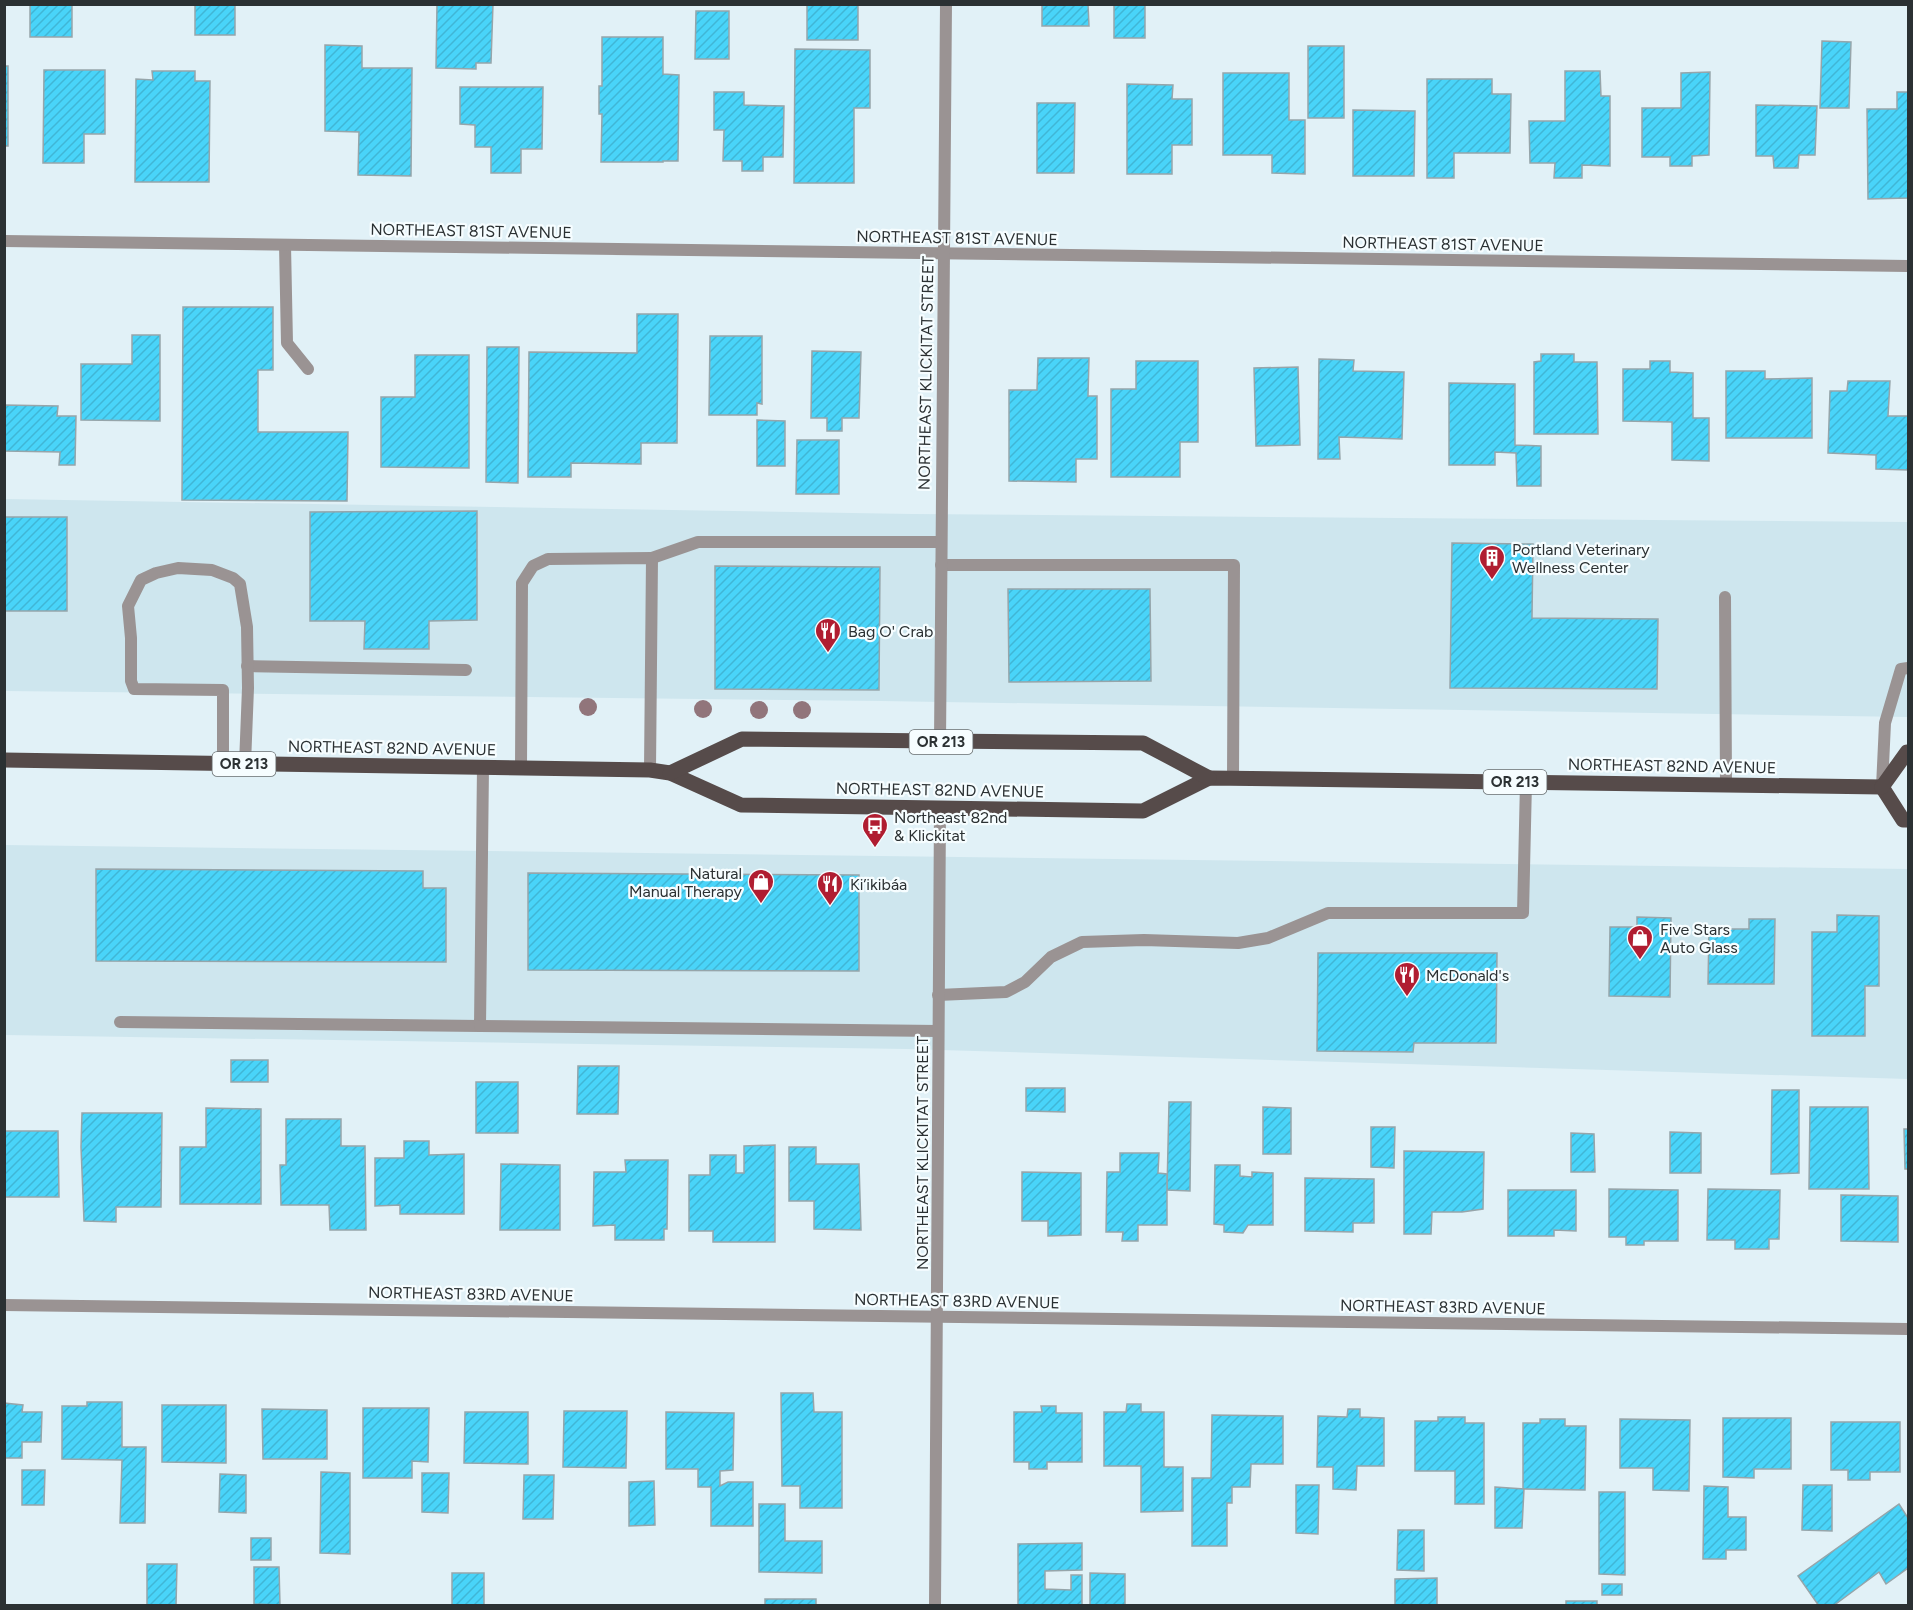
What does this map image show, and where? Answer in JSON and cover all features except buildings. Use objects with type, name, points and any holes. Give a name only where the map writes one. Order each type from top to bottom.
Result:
[{"type":"main road","name":"NORTHEAST 82ND AVENUE","points":[[670,773],[742,740],[1143,742],[1209,778]]},
{"type":"main road","points":[[1908,752],[1882,787],[1903,820],[1908,820]]},
{"type":"main road","name":"NORTHEAST 82ND AVENUE","points":[[4,760],[650,770],[670,773],[741,805],[1143,811],[1209,778],[1882,787]]},
{"type":"street","name":"NORTHEAST KLICKITAT STREET","points":[[940,741],[946,4]]},
{"type":"street","name":"NORTHEAST 81ST AVENUE","points":[[4,241],[1908,266]]},
{"type":"street","points":[[285,245],[287,343],[308,369]]},
{"type":"street","points":[[521,768],[522,583],[533,566],[548,559],[652,558],[698,542],[940,542]]},
{"type":"street","points":[[650,770],[652,558]]},
{"type":"street","points":[[940,565],[1234,565],[1233,778]]},
{"type":"street","points":[[223,764],[223,690],[134,688],[131,681],[128,606],[141,580],[156,573],[178,568],[212,570],[233,578],[240,584],[247,627],[246,764]]},
{"type":"street","points":[[1725,597],[1726,785]]},
{"type":"street","points":[[247,666],[466,670]]},
{"type":"street","points":[[1882,787],[1885,723],[1902,669],[1908,668]]},
{"type":"street","points":[[480,1026],[483,767]]},
{"type":"street","points":[[938,995],[1006,992],[1026,982],[1051,957],[1082,942],[1144,940],[1238,943],[1268,938],[1328,913],[1523,913],[1526,782]]},
{"type":"street","name":"NORTHEAST KLICKITAT STREET","points":[[935,1605],[940,808]]},
{"type":"street","points":[[120,1022],[938,1031]]},
{"type":"street","name":"NORTHEAST 83RD AVENUE","points":[[4,1305],[1908,1329]]},
{"type":"shaded area","points":[[5,499],[912,514],[1908,522],[1908,717],[881,701],[5,691]]},
{"type":"shaded area","points":[[5,845],[1908,869],[1908,1079],[906,1049],[5,1035]]},
{"type":"place","name":"Portland Veterinary Wellness Center","points":[[1492,581]]},
{"type":"place","name":"Bag O' Crab","points":[[828,654]]},
{"type":"place","name":"Northeast 82nd & Klickitat","points":[[875,849]]},
{"type":"place","name":"Natural Manual Therapy","points":[[761,905]]},
{"type":"place","name":"Ki’ikibáa","points":[[830,907]]},
{"type":"place","name":"Five Stars Auto Glass","points":[[1640,961]]},
{"type":"place","name":"McDonald's","points":[[1407,998]]}]
